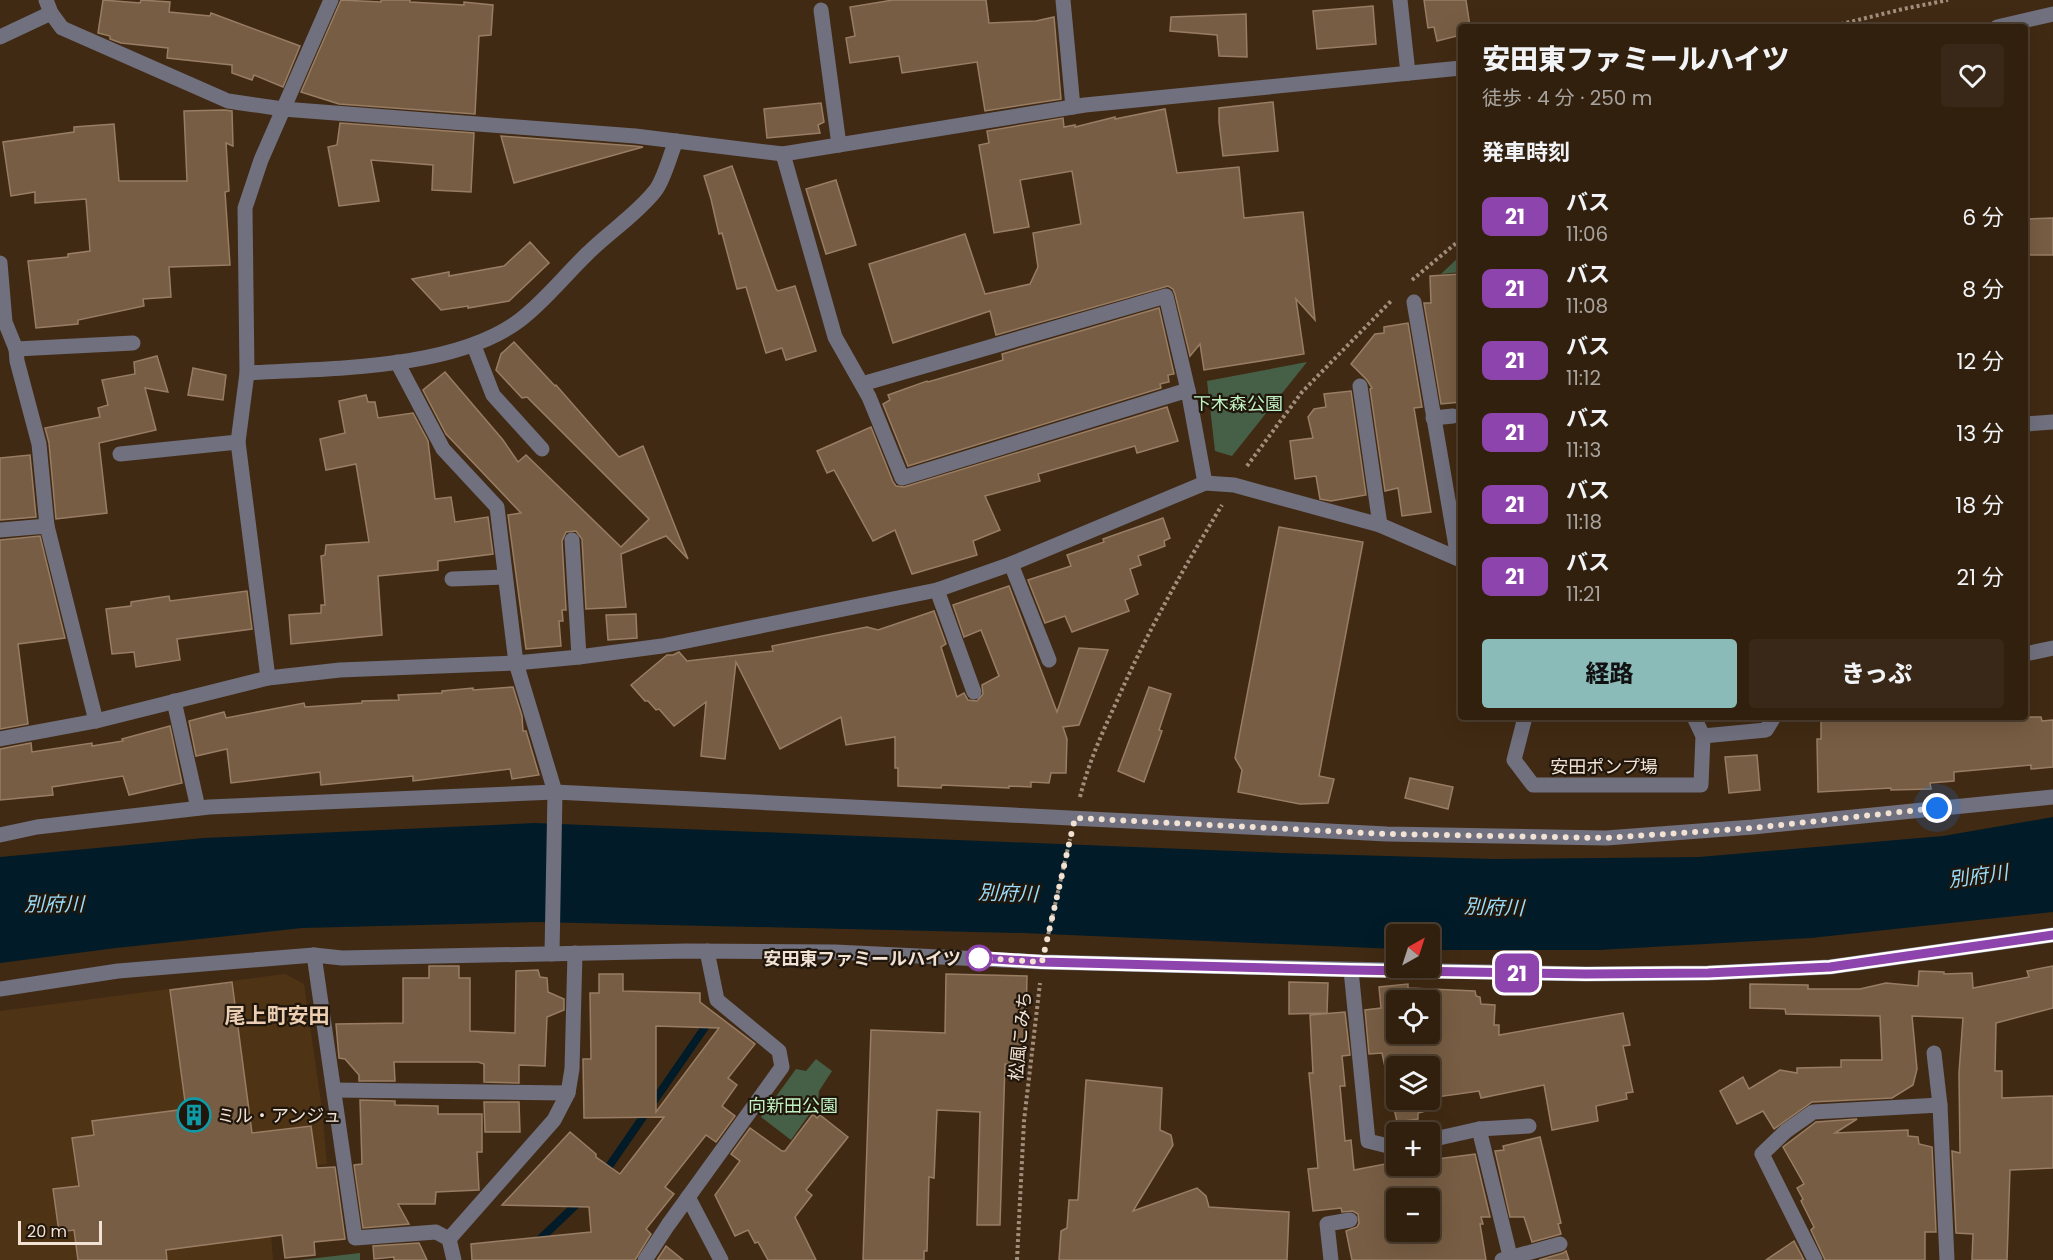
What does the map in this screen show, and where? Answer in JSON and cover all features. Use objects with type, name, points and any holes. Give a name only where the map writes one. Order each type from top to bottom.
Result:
[{"type":"street","points":[[268,678],[238,442],[247,373],[245,208],[261,160],[331,0]]},
{"type":"street","points":[[1063,0],[1073,107]]},
{"type":"street","points":[[1400,0],[1408,73]]},
{"type":"street","points":[[0,37],[49,7],[62,28],[228,101],[283,109],[506,124],[783,154],[1073,107],[1458,68]]},
{"type":"street","points":[[821,10],[839,145]]},
{"type":"street","points":[[2010,24],[2053,14]]},
{"type":"street","points":[[247,373],[397,363],[474,346],[518,321],[549,296],[588,253],[656,190],[676,141]]},
{"type":"street","points":[[783,154],[835,337],[869,397],[902,478],[1188,390]]},
{"type":"street","points":[[0,263],[2,323],[16,349],[17,361],[39,444],[47,526],[96,721]]},
{"type":"street","points":[[862,384],[1166,297],[1188,390],[1205,483]]},
{"type":"street","points":[[1414,302],[1458,554]]},
{"type":"street","points":[[16,349],[134,343]]},
{"type":"street","points":[[474,346],[493,395],[542,449]]},
{"type":"street","points":[[397,363],[442,449],[497,507],[516,663],[555,792],[552,954]]},
{"type":"street","points":[[1360,386],[1380,525]]},
{"type":"street","points":[[1433,418],[1453,416]]},
{"type":"street","points":[[2028,424],[2053,422]]},
{"type":"street","points":[[120,454],[238,442]]},
{"type":"street","points":[[0,739],[96,721],[268,678],[340,670],[516,663],[579,657],[662,646],[937,590],[1011,564],[1205,483],[1234,485],[1380,525],[1458,559]]},
{"type":"street","points":[[0,531],[47,526]]},
{"type":"street","points":[[572,540],[579,657]]},
{"type":"street","points":[[1011,564],[1049,660]]},
{"type":"street","points":[[452,579],[505,577]]},
{"type":"street","points":[[937,590],[974,692]]},
{"type":"street","points":[[2028,653],[2053,648]]},
{"type":"street","points":[[174,701],[198,808]]},
{"type":"street","name":"安田ポンプ場","points":[[1524,720],[1514,760],[1533,785],[1701,785],[1703,736],[1695,720]]},
{"type":"street","points":[[1703,736],[1766,730],[1772,720]]},
{"type":"street","points":[[0,835],[37,827],[198,808],[555,792],[1387,834],[1606,838],[1753,828],[2053,796]]},
{"type":"street","points":[[0,989],[118,971],[314,956],[342,958],[707,951],[836,952],[1042,962],[1351,970],[1586,974],[1708,973],[1818,968],[2053,935]]},
{"type":"street","points":[[645,1260],[782,1067],[779,1052],[717,1000],[707,951]]},
{"type":"street","points":[[449,1239],[554,1120],[568,1093],[572,1069],[575,953]]},
{"type":"street","points":[[314,956],[356,1238],[436,1232],[449,1239],[454,1260]]},
{"type":"street","points":[[1351,970],[1368,1141],[1386,1146]]},
{"type":"street","points":[[1934,1053],[1940,1105],[1947,1260]]},
{"type":"street","points":[[334,1090],[568,1093]]},
{"type":"street","points":[[1815,1260],[1762,1154],[1786,1131],[1813,1112],[1940,1105]]},
{"type":"street","points":[[1440,1138],[1479,1129],[1529,1126]]},
{"type":"street","points":[[1479,1129],[1505,1258],[1560,1244]]},
{"type":"street","points":[[688,1197],[721,1260]]},
{"type":"street","points":[[1331,1260],[1327,1224],[1350,1220]]},
{"type":"path","points":[[1841,24],[1948,0]]},
{"type":"path","name":"松風こみち","points":[[1017,1260],[1024,1121],[1042,962],[1075,818]]},
{"type":"shaded area","name":"ミル・アンジュ","points":[[285,974],[304,984],[322,1109],[327,1164],[266,1171],[273,1260],[0,1260],[0,1011]]},
{"type":"green space","points":[[1458,258],[1458,272],[1441,274]]},
{"type":"green space","name":"下木森公園","points":[[1307,362],[1232,456],[1215,451],[1207,381]]},
{"type":"green space","name":"向新田公園","points":[[816,1059],[832,1071],[819,1091],[818,1102],[791,1140],[761,1117],[796,1069],[806,1071]]},
{"type":"green space","points":[[360,1253],[360,1260],[300,1260]]},
{"type":"water","name":"別府川","points":[[2053,817],[2053,912],[1811,938],[1599,950],[1440,950],[1440,924],[1386,924],[1386,949],[1022,933],[536,922],[302,928],[0,963],[0,857],[204,838],[535,823],[1282,853],[1493,859],[1699,857],[1943,836]]},
{"type":"building","points":[[103,0],[140,3],[141,0],[170,2],[169,12],[210,16],[211,13],[300,46],[283,87],[254,75],[252,80],[232,73],[232,65],[167,58],[168,48],[121,43],[110,39],[110,36],[98,33]]},
{"type":"building","points":[[341,0],[381,2],[381,0],[410,0],[410,2],[464,5],[464,2],[493,5],[491,35],[479,36],[475,114],[339,104],[301,92]]},
{"type":"building","points":[[893,0],[986,0],[989,23],[1036,21],[1054,17],[1061,99],[985,111],[977,62],[902,73],[899,56],[850,63],[846,38],[855,36],[850,7]]},
{"type":"building","points":[[1424,0],[1466,0],[1470,24],[1458,24],[1458,36],[1437,41],[1434,27],[1428,28]]},
{"type":"building","points":[[1373,6],[1376,44],[1317,49],[1313,11]]},
{"type":"building","points":[[1246,14],[1247,57],[1219,56],[1217,35],[1170,31],[1171,17]]},
{"type":"building","points":[[1273,102],[1278,151],[1223,156],[1219,108]]},
{"type":"building","points":[[821,103],[824,122],[818,125],[820,133],[767,138],[764,109]]},
{"type":"building","points":[[1165,109],[1177,173],[1239,167],[1244,218],[1303,212],[1315,320],[1296,299],[1304,354],[1204,370],[1200,344],[1190,356],[1175,294],[1168,286],[996,335],[990,311],[893,343],[869,264],[965,234],[985,294],[1030,284],[1038,267],[1033,233],[1081,224],[1072,171],[1020,180],[1029,227],[994,233],[979,145],[989,143],[987,131],[1063,118],[1064,127],[1075,125],[1075,127],[1115,117],[1115,119]]},
{"type":"building","points":[[184,111],[232,111],[233,146],[226,143],[229,191],[225,192],[230,265],[169,267],[171,297],[143,299],[144,306],[78,320],[78,324],[36,328],[28,261],[68,257],[68,254],[90,251],[86,199],[35,203],[35,192],[11,196],[3,142],[74,132],[74,127],[114,124],[119,181],[187,181]]},
{"type":"building","points":[[340,123],[474,133],[471,192],[432,190],[433,165],[371,160],[379,201],[339,206],[328,147],[337,145]]},
{"type":"building","points":[[501,136],[634,146],[643,147],[514,183]]},
{"type":"building","points":[[732,166],[776,289],[778,291],[795,286],[816,351],[786,360],[782,348],[766,353],[746,287],[737,289],[722,233],[719,234],[704,176]]},
{"type":"building","points":[[836,180],[856,245],[826,254],[806,189]]},
{"type":"building","points":[[2053,218],[2053,255],[2028,255],[2028,219]]},
{"type":"building","points":[[530,242],[549,263],[509,301],[441,310],[412,279],[449,272],[449,276],[504,266]]},
{"type":"building","points":[[1458,274],[1458,402],[1441,404],[1424,303],[1431,303],[1430,276]]},
{"type":"building","points":[[1159,308],[1174,374],[1168,375],[1169,382],[1160,384],[1161,388],[908,466],[883,404],[890,400],[888,395],[927,381],[1003,360],[1002,354]]},
{"type":"building","points":[[1408,323],[1422,407],[1414,408],[1431,512],[1402,516],[1398,488],[1385,491],[1370,389],[1372,388],[1351,364],[1375,334],[1384,333],[1384,327]]},
{"type":"building","points":[[514,342],[556,385],[619,457],[643,446],[688,559],[666,536],[621,554],[626,607],[586,609],[582,539],[576,531],[566,532],[562,541],[566,610],[562,610],[563,621],[559,621],[561,646],[526,649],[508,515],[521,513],[446,434],[423,390],[445,372],[503,440],[518,462],[526,455],[621,547],[649,519],[527,397],[522,398],[496,370],[501,354]]},
{"type":"building","points":[[157,356],[168,392],[145,388],[156,430],[99,443],[107,513],[56,519],[49,443],[45,428],[100,417],[98,408],[108,405],[102,380],[135,374],[134,362]]},
{"type":"building","points":[[193,368],[226,375],[223,400],[188,395]]},
{"type":"building","points":[[1351,391],[1366,495],[1331,501],[1320,499],[1316,476],[1295,479],[1290,441],[1313,438],[1308,417],[1314,409],[1326,407],[1324,394]]},
{"type":"building","points":[[366,395],[368,402],[375,402],[378,418],[413,413],[428,441],[435,499],[451,497],[455,522],[488,517],[493,554],[438,561],[438,570],[378,576],[382,635],[291,644],[289,615],[321,613],[321,605],[325,605],[321,556],[325,555],[326,545],[369,542],[356,464],[326,470],[320,439],[345,433],[339,401]]},
{"type":"building","points":[[1167,407],[1178,441],[1137,453],[1135,446],[1038,474],[1040,481],[985,496],[1000,530],[973,541],[977,555],[912,574],[895,530],[873,541],[834,470],[827,473],[817,451],[871,427],[893,482],[896,486],[904,487]]},
{"type":"building","points":[[30,455],[36,517],[0,520],[0,458]]},
{"type":"building","points":[[1163,518],[1170,538],[1164,541],[1165,546],[1138,556],[1141,565],[1130,569],[1138,594],[1125,600],[1129,611],[1072,632],[1065,616],[1045,623],[1028,580],[1071,566],[1067,555],[1104,542],[1103,539]]},
{"type":"building","points":[[1279,527],[1363,542],[1319,776],[1334,779],[1328,803],[1300,804],[1238,792],[1242,770],[1235,758]]},
{"type":"building","points":[[40,536],[65,638],[18,644],[28,724],[0,729],[0,540]]},
{"type":"building","points":[[1009,586],[1057,712],[1079,648],[1108,650],[1079,725],[1063,727],[1067,739],[1066,773],[1051,773],[1049,783],[1031,782],[1031,787],[1009,786],[1009,788],[898,786],[898,768],[895,768],[895,737],[846,745],[841,717],[780,749],[736,662],[725,759],[701,756],[706,702],[674,726],[659,709],[656,710],[648,701],[645,701],[631,685],[667,655],[679,652],[687,661],[773,651],[772,646],[867,627],[878,630],[934,611],[946,644],[941,647],[957,697],[964,693],[968,700],[977,701],[983,694],[982,685],[999,676],[981,630],[964,637],[953,605]]},
{"type":"building","points":[[247,591],[252,629],[177,639],[180,660],[136,667],[134,652],[112,654],[106,609],[131,606],[131,602],[169,596],[170,601]]},
{"type":"building","points":[[636,614],[637,638],[608,640],[606,615]]},
{"type":"building","points":[[513,687],[522,716],[523,731],[526,731],[539,775],[512,779],[510,769],[413,781],[413,776],[321,785],[320,772],[231,783],[227,749],[196,756],[189,721],[224,712],[226,718],[304,703],[305,707],[362,703],[362,701],[399,700],[398,695]]},
{"type":"building","points":[[1149,687],[1171,694],[1159,730],[1162,731],[1144,782],[1118,771]]},
{"type":"building","points":[[2028,717],[2041,717],[2042,721],[2053,720],[2053,767],[2031,769],[2031,765],[1954,772],[1954,781],[1930,783],[1931,789],[1891,790],[1891,788],[1818,792],[1817,739],[1821,739],[1821,720],[2028,720]]},
{"type":"building","points":[[170,726],[182,783],[129,795],[123,776],[52,787],[53,795],[0,800],[0,749],[31,743],[32,752],[92,743],[92,746],[123,741],[122,739]]},
{"type":"building","points":[[1757,755],[1760,790],[1729,793],[1725,757]]},
{"type":"building","points":[[1410,778],[1453,787],[1448,809],[1405,798]]},
{"type":"building","points":[[429,966],[459,966],[459,978],[470,978],[470,1031],[515,1033],[516,971],[538,970],[540,977],[547,978],[548,992],[564,999],[564,1010],[547,1017],[545,1066],[519,1065],[519,1083],[484,1082],[484,1064],[478,1062],[394,1062],[395,1081],[359,1081],[359,1075],[345,1059],[339,1058],[336,1024],[403,1023],[403,978],[429,978]]},
{"type":"building","points":[[2053,966],[2053,1008],[1996,1023],[1995,1071],[2002,1071],[2002,1098],[2053,1096],[2053,1168],[2010,1170],[2007,1260],[1972,1260],[1973,1234],[1956,1233],[1952,1151],[1960,1153],[1959,1073],[1963,1018],[1912,1016],[1917,1069],[1913,1085],[1892,1098],[1812,1102],[1774,1129],[1763,1111],[1737,1124],[1720,1091],[1743,1077],[1749,1089],[1780,1070],[1797,1073],[1797,1068],[1841,1067],[1841,1060],[1882,1060],[1880,1016],[1786,1014],[1785,1009],[1750,1008],[1750,984],[1808,985],[1808,989],[1860,989],[1886,983],[1918,986],[1919,971],[1944,972],[1944,974],[1972,973],[1973,988],[2029,977],[2027,971]]},
{"type":"building","points":[[599,974],[623,974],[623,991],[700,993],[700,1002],[755,1044],[728,1078],[737,1085],[722,1106],[735,1116],[716,1142],[706,1135],[665,1187],[674,1194],[646,1229],[651,1234],[635,1260],[472,1260],[471,1244],[591,1232],[589,1207],[502,1205],[570,1132],[596,1154],[596,1157],[620,1174],[664,1117],[584,1118],[583,1059],[591,1059],[590,993],[599,993]],"holes":[[[656,1026],[719,1028],[656,1112]]]},
{"type":"building","points":[[946,974],[1027,976],[1025,1065],[1005,1064],[1000,1225],[977,1225],[980,1112],[937,1110],[934,1178],[929,1177],[927,1251],[924,1251],[924,1260],[863,1260],[871,1030],[945,1033]]},
{"type":"building","name":"ミル・アンジュ","points":[[232,982],[252,1133],[311,1126],[317,1168],[335,1167],[345,1239],[314,1242],[315,1255],[285,1258],[282,1235],[166,1250],[167,1260],[78,1260],[74,1230],[59,1232],[53,1189],[79,1186],[72,1138],[94,1135],[92,1121],[186,1109],[170,990]]},
{"type":"building","points":[[1289,982],[1328,983],[1327,1013],[1289,1014]]},
{"type":"building","points":[[1408,984],[1408,988],[1475,991],[1476,996],[1480,997],[1481,1004],[1495,1005],[1494,1025],[1499,1025],[1499,1035],[1623,1013],[1630,1045],[1623,1046],[1633,1092],[1626,1093],[1627,1099],[1596,1106],[1598,1121],[1552,1130],[1544,1085],[1481,1098],[1479,1091],[1440,1097],[1440,1056],[1386,1056],[1386,1071],[1382,1053],[1369,1054],[1365,1010],[1381,1008],[1379,987]]},
{"type":"building","points":[[1345,1012],[1350,1055],[1342,1056],[1345,1086],[1340,1086],[1345,1141],[1351,1140],[1354,1170],[1386,1164],[1386,1176],[1440,1176],[1440,1159],[1475,1154],[1490,1217],[1481,1217],[1483,1224],[1480,1224],[1486,1260],[1352,1260],[1346,1231],[1357,1227],[1358,1214],[1353,1211],[1342,1212],[1341,1208],[1313,1211],[1308,1169],[1318,1168],[1309,1073],[1313,1073],[1310,1015]]},
{"type":"building","points":[[1086,1080],[1162,1088],[1160,1130],[1171,1135],[1173,1145],[1133,1211],[1197,1188],[1206,1196],[1209,1207],[1289,1212],[1287,1260],[1059,1260],[1061,1231],[1067,1228],[1069,1200],[1078,1200]]},
{"type":"building","points":[[360,1100],[395,1101],[395,1105],[438,1106],[438,1114],[482,1114],[482,1152],[477,1152],[479,1190],[436,1192],[435,1204],[398,1204],[409,1224],[363,1228],[354,1165],[362,1164]]},
{"type":"building","points":[[484,1102],[519,1102],[520,1132],[485,1132]]},
{"type":"building","points":[[1394,1110],[1426,1110],[1418,1113],[1418,1119],[1397,1122]]},
{"type":"building","points":[[813,1114],[817,1118],[820,1115],[848,1137],[806,1190],[812,1195],[795,1217],[816,1260],[768,1260],[748,1230],[735,1236],[715,1195],[740,1161],[731,1154],[750,1128],[785,1151]]},
{"type":"building","points":[[1857,1119],[1835,1133],[1908,1130],[1908,1136],[1918,1137],[1919,1144],[1932,1147],[1936,1232],[1925,1232],[1925,1260],[1825,1260],[1811,1230],[1814,1227],[1797,1188],[1804,1184],[1783,1147],[1816,1122]]},
{"type":"building","points":[[1540,1137],[1561,1223],[1558,1224],[1561,1234],[1532,1242],[1524,1217],[1510,1217],[1495,1151],[1504,1150],[1503,1146]]},
{"type":"building","points":[[1794,1241],[1804,1260],[1766,1260]]},
{"type":"building","points":[[419,1243],[427,1260],[394,1260],[394,1257],[374,1259],[373,1246]]},
{"type":"building","points":[[666,1246],[683,1260],[657,1260]]},
{"type":"building","points":[[1566,1251],[1569,1260],[1539,1260],[1563,1253]]},
{"type":"waterway","points":[[603,1175],[710,1020]]},
{"type":"waterway","points":[[536,1243],[581,1200]]},
{"type":"bus line","name":"21","points":[[979,958],[1042,962],[1351,970],[1586,974],[1708,973],[1830,967],[2053,935]]},
{"type":"place","name":"安田東ファミールハイツ","points":[[979,958]]},
{"type":"place","name":"ミル・アンジュ","points":[[194,1115]]},
{"type":"district","name":"尾上町安田","points":[[277,1015]]},
{"type":"route","points":[[979,958],[1042,962],[1075,818],[1387,834],[1606,838],[1753,828],[1937,808]]}]
